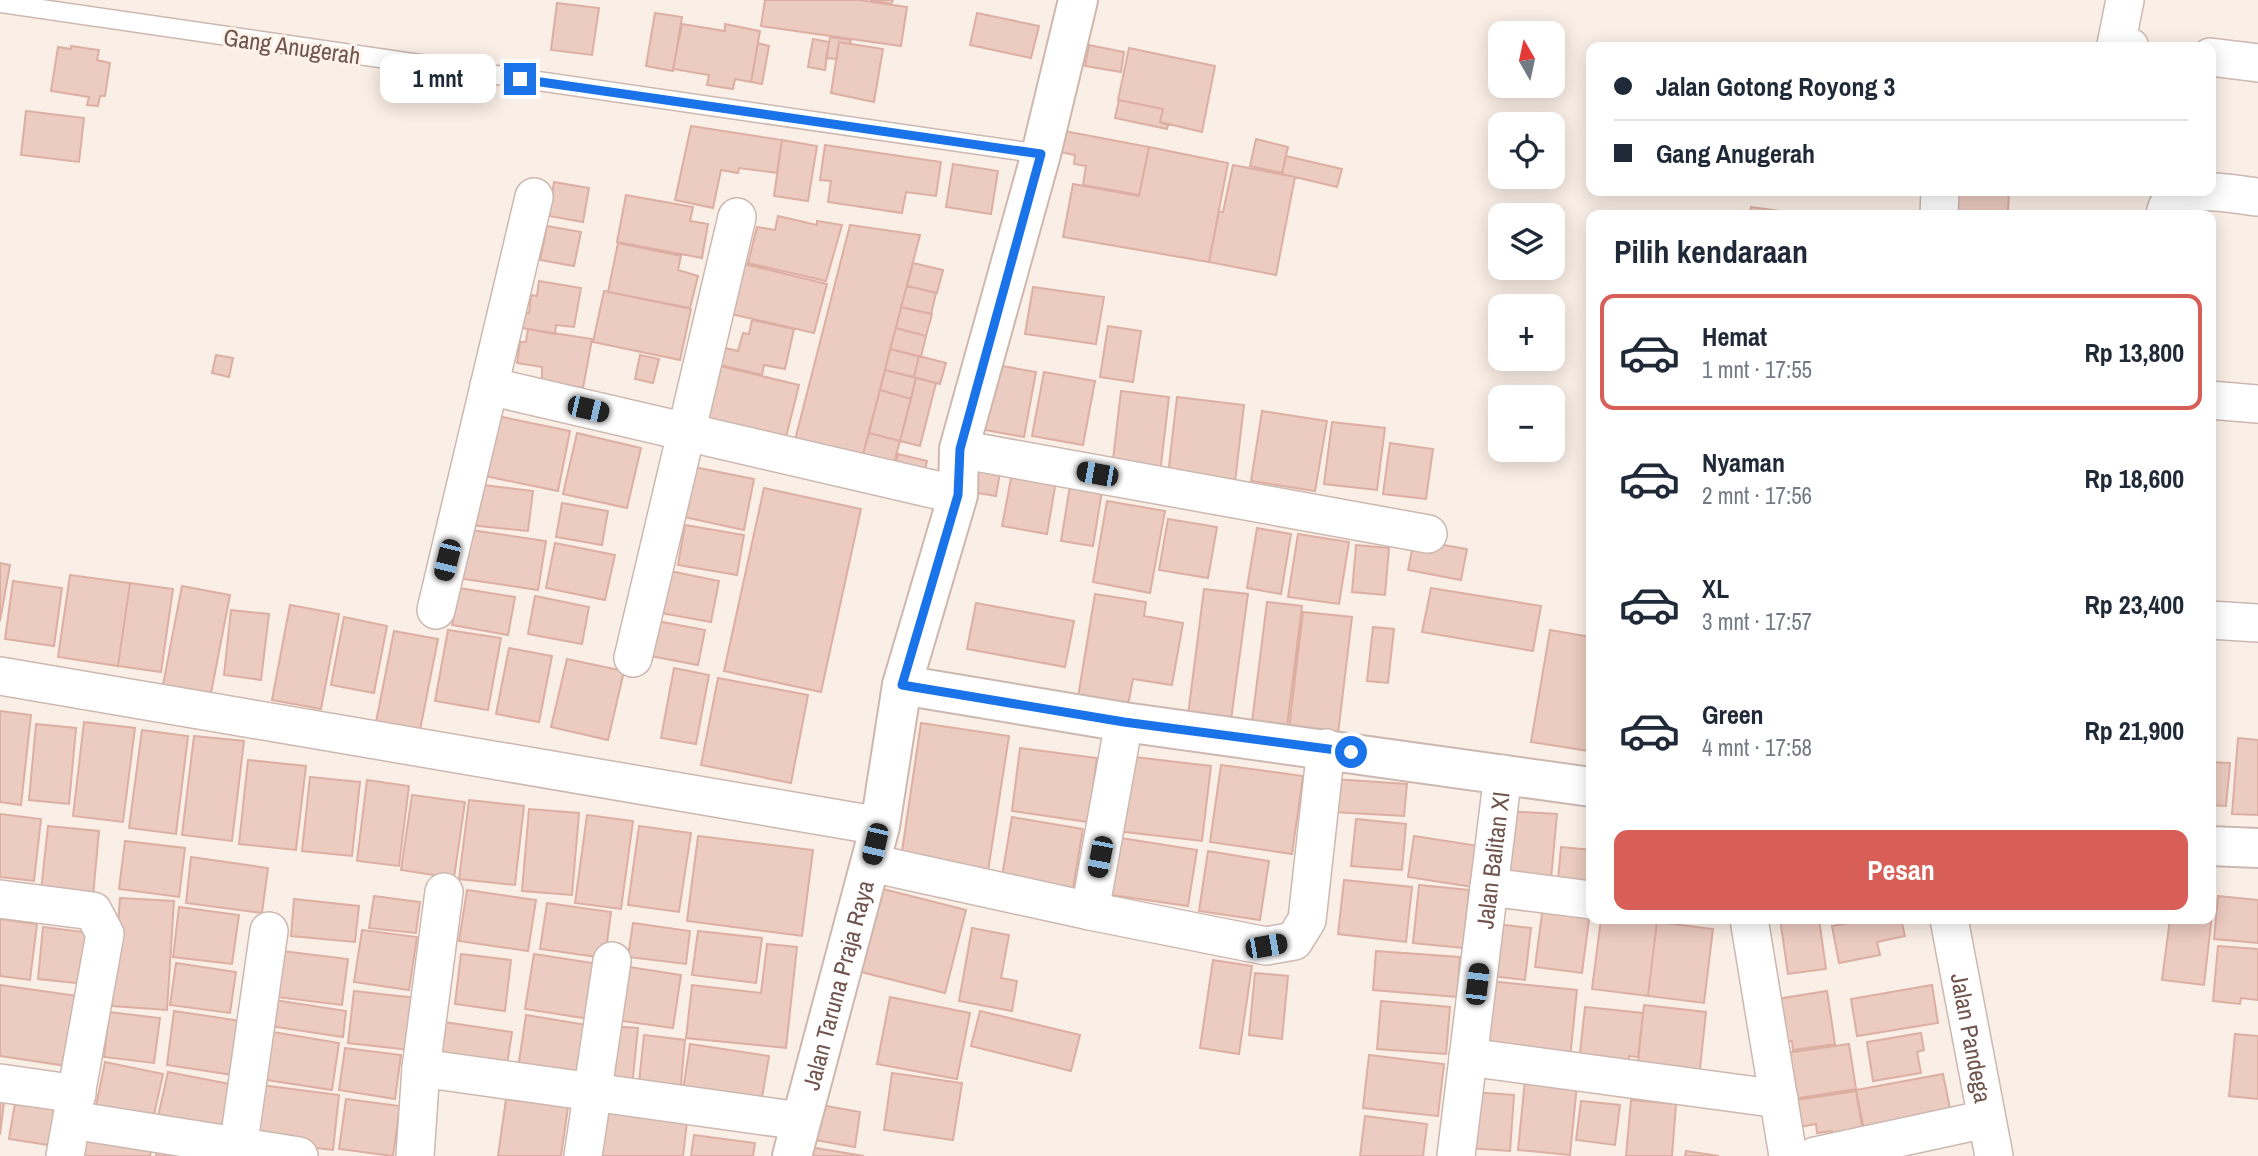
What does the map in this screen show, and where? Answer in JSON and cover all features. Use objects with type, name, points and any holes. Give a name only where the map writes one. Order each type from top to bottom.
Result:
[{"type":"main road","name":"Jalan Taruna Praja Raya","points":[[796,1139],[880,826],[902,685],[958,495],[960,449],[1041,154],[1078,0]]},
{"type":"main road","points":[[902,685],[1124,722],[1586,786]]},
{"type":"main road","points":[[2216,846],[2258,848]]},
{"type":"street","points":[[2115,42],[2125,0]]},
{"type":"street","points":[[2216,58],[2258,63]]},
{"type":"street","points":[[2216,194],[2258,197]]},
{"type":"street","points":[[2166,210],[2167,204],[2176,196]]},
{"type":"street","points":[[436,610],[534,197]]},
{"type":"street","points":[[633,658],[737,217]]},
{"type":"street","points":[[489,386],[958,495]]},
{"type":"street","points":[[2216,400],[2258,404]]},
{"type":"street","points":[[960,449],[1428,534]]},
{"type":"street","points":[[2216,620],[2258,623]]},
{"type":"street","points":[[0,676],[880,826]]},
{"type":"street","points":[[1090,911],[1124,722]]},
{"type":"street","points":[[871,863],[1266,946],[1294,941],[1307,920],[1326,748]]},
{"type":"street","name":"Jalan Balitan XI","points":[[1456,1156],[1503,774]]},
{"type":"street","points":[[1489,887],[1586,899]]},
{"type":"street","points":[[415,1156],[421,1068],[444,892]]},
{"type":"street","points":[[0,899],[93,911],[102,923],[105,934],[65,1156]]},
{"type":"street","points":[[1744,924],[1788,1156]]},
{"type":"street","name":"Jalan Pandega","points":[[1950,924],[1994,1156]]},
{"type":"street","points":[[237,1151],[269,932]]},
{"type":"street","points":[[583,1156],[612,961]]},
{"type":"street","points":[[1468,1057],[1779,1099]]},
{"type":"street","points":[[421,1068],[592,1092],[796,1139]]},
{"type":"street","points":[[0,1083],[74,1107],[237,1151],[299,1156]]},
{"type":"street","points":[[1815,1156],[1986,1119]]},
{"type":"lane","name":"Gang Anugerah","points":[[0,3],[1041,154]]},
{"type":"building","points":[[765,0],[859,0],[907,7],[901,46],[761,26]]},
{"type":"building","points":[[870,0],[893,0],[891,4]]},
{"type":"building","points":[[557,3],[599,8],[592,55],[551,50]]},
{"type":"building","points":[[655,13],[682,17],[673,71],[646,66]]},
{"type":"building","points":[[977,13],[1039,26],[1031,58],[970,45]]},
{"type":"building","points":[[682,24],[725,31],[725,24],[760,31],[751,82],[735,79],[733,89],[707,85],[709,75],[673,69]]},
{"type":"building","points":[[830,37],[851,40],[850,44],[839,42],[837,59],[826,58]]},
{"type":"building","points":[[813,39],[829,42],[825,70],[808,67]]},
{"type":"building","points":[[839,42],[883,49],[874,102],[831,93]]},
{"type":"building","points":[[758,43],[769,46],[762,84],[751,82]]},
{"type":"building","points":[[1089,45],[1124,52],[1121,72],[1085,66]]},
{"type":"building","points":[[71,46],[99,50],[97,60],[110,63],[105,96],[100,96],[98,106],[87,105],[89,97],[51,91],[58,47],[71,49]]},
{"type":"building","points":[[1129,48],[1215,66],[1202,132],[1160,122],[1163,109],[1118,100]]},
{"type":"building","points":[[1119,100],[1163,109],[1160,122],[1168,125],[1167,129],[1115,118]]},
{"type":"building","points":[[26,111],[84,118],[79,162],[21,155]]},
{"type":"building","points":[[691,126],[782,140],[777,173],[739,168],[738,173],[721,170],[713,208],[675,200]]},
{"type":"building","points":[[1064,131],[1149,147],[1139,195],[1083,185],[1086,166],[1074,164],[1075,155],[1060,152]]},
{"type":"building","points":[[1256,139],[1288,147],[1282,173],[1250,166]]},
{"type":"building","points":[[782,140],[817,146],[808,201],[774,196]]},
{"type":"building","points":[[825,145],[941,162],[936,196],[906,192],[902,213],[828,202],[831,181],[820,180]]},
{"type":"building","points":[[1149,147],[1228,163],[1209,262],[1063,237],[1073,184],[1139,196]]},
{"type":"building","points":[[1286,156],[1342,169],[1337,187],[1282,174]]},
{"type":"building","points":[[953,164],[998,171],[991,214],[946,207]]},
{"type":"building","points":[[1233,165],[1295,177],[1276,275],[1209,262],[1219,211],[1223,212]]},
{"type":"building","points":[[554,182],[589,188],[583,222],[549,216]]},
{"type":"building","points":[[626,195],[693,207],[690,221],[708,224],[702,258],[617,242]]},
{"type":"building","points":[[1942,196],[2009,196],[2008,210],[1942,210]]},
{"type":"building","points":[[1751,207],[1773,210],[1751,210]]},
{"type":"building","points":[[778,216],[817,225],[817,221],[842,225],[826,281],[748,263],[757,227],[775,230]]},
{"type":"building","points":[[850,225],[920,235],[862,458],[795,440]]},
{"type":"building","points":[[547,226],[581,232],[574,266],[540,260]]},
{"type":"building","points":[[618,243],[681,256],[678,270],[698,276],[690,308],[608,292]]},
{"type":"building","points":[[913,263],[943,270],[937,293],[907,286]]},
{"type":"building","points":[[744,264],[827,284],[814,333],[731,314]]},
{"type":"building","points":[[539,281],[581,288],[574,327],[556,325],[555,334],[522,328],[525,313],[529,313],[531,295],[537,296]]},
{"type":"building","points":[[907,286],[936,293],[931,314],[901,307]]},
{"type":"building","points":[[1033,287],[1104,297],[1096,344],[1025,334]]},
{"type":"building","points":[[604,291],[691,309],[680,360],[593,342]]},
{"type":"building","points":[[901,307],[932,314],[926,336],[896,328]]},
{"type":"building","points":[[752,320],[794,329],[785,369],[764,365],[762,375],[720,365],[725,348],[738,351],[743,333],[749,334]]},
{"type":"building","points":[[1108,326],[1141,331],[1133,382],[1100,377]]},
{"type":"building","points":[[896,328],[926,336],[921,357],[890,349]]},
{"type":"building","points":[[528,329],[592,339],[583,388],[542,381],[542,367],[517,363],[520,342],[526,342]]},
{"type":"building","points":[[890,349],[919,356],[914,377],[885,370]]},
{"type":"building","points":[[216,355],[233,358],[229,377],[212,373]]},
{"type":"building","points":[[640,355],[659,359],[653,383],[635,379]]},
{"type":"building","points":[[919,356],[946,363],[940,384],[914,377]]},
{"type":"building","points":[[991,364],[1036,372],[1024,437],[980,429]]},
{"type":"building","points":[[720,366],[799,385],[786,437],[707,419]]},
{"type":"building","points":[[885,370],[916,378],[911,399],[880,390]]},
{"type":"building","points":[[1044,372],[1095,381],[1083,445],[1032,436]]},
{"type":"building","points":[[916,378],[936,383],[920,446],[900,441]]},
{"type":"building","points":[[880,390],[911,399],[900,441],[869,433]]},
{"type":"building","points":[[1121,391],[1169,397],[1160,473],[1112,468]]},
{"type":"building","points":[[1177,397],[1244,405],[1235,482],[1168,475]]},
{"type":"building","points":[[1262,411],[1327,421],[1315,491],[1251,481]]},
{"type":"building","points":[[488,414],[570,431],[558,491],[475,474]]},
{"type":"building","points":[[1332,422],[1385,428],[1377,490],[1324,484]]},
{"type":"building","points":[[577,433],[641,448],[627,508],[563,494]]},
{"type":"building","points":[[869,433],[900,441],[893,466],[862,458]]},
{"type":"building","points":[[1390,443],[1433,449],[1426,499],[1383,494]]},
{"type":"building","points":[[898,454],[927,461],[924,474],[895,467]]},
{"type":"building","points":[[972,460],[1001,466],[996,496],[966,491]]},
{"type":"building","points":[[694,467],[754,479],[744,530],[684,517]]},
{"type":"building","points":[[1012,473],[1056,481],[1047,534],[1002,526]]},
{"type":"building","points":[[475,484],[533,491],[528,531],[470,525]]},
{"type":"building","points":[[1070,486],[1102,491],[1093,546],[1061,541]]},
{"type":"building","points":[[764,488],[861,509],[821,692],[724,671]]},
{"type":"building","points":[[1107,501],[1165,511],[1150,593],[1093,582]]},
{"type":"building","points":[[562,503],[608,511],[602,545],[556,537]]},
{"type":"building","points":[[1168,519],[1217,527],[1208,578],[1159,570]]},
{"type":"building","points":[[685,525],[744,535],[737,575],[678,565]]},
{"type":"building","points":[[458,528],[546,541],[538,590],[450,577]]},
{"type":"building","points":[[1257,528],[1291,534],[1281,594],[1247,588]]},
{"type":"building","points":[[1298,534],[1349,542],[1339,604],[1288,597]]},
{"type":"building","points":[[1414,540],[1467,549],[1461,580],[1408,570]]},
{"type":"building","points":[[555,543],[615,555],[605,600],[546,588]]},
{"type":"building","points":[[1356,545],[1389,548],[1385,595],[1352,592]]},
{"type":"building","points":[[0,563],[10,565],[0,621]]},
{"type":"building","points":[[670,571],[719,581],[711,622],[661,613]]},
{"type":"building","points":[[70,575],[130,583],[118,666],[58,657]]},
{"type":"building","points":[[13,581],[62,588],[54,646],[5,639]]},
{"type":"building","points":[[130,583],[173,589],[161,672],[118,666]]},
{"type":"building","points":[[182,586],[230,595],[211,693],[163,685]]},
{"type":"building","points":[[459,588],[515,597],[508,635],[452,625]]},
{"type":"building","points":[[1431,588],[1541,606],[1533,651],[1422,632]]},
{"type":"building","points":[[1204,589],[1248,594],[1231,720],[1188,715]]},
{"type":"building","points":[[1095,594],[1146,602],[1144,616],[1183,623],[1172,685],[1133,679],[1128,705],[1078,697]]},
{"type":"building","points":[[535,596],[589,607],[582,644],[528,634]]},
{"type":"building","points":[[1267,602],[1302,606],[1287,726],[1252,722]]},
{"type":"building","points":[[976,603],[1074,621],[1065,667],[967,649]]},
{"type":"building","points":[[290,605],[339,614],[321,709],[272,700]]},
{"type":"building","points":[[231,610],[269,614],[261,680],[224,675]]},
{"type":"building","points":[[1303,612],[1352,617],[1338,734],[1289,728]]},
{"type":"building","points":[[344,617],[387,626],[374,693],[331,685]]},
{"type":"building","points":[[657,621],[705,630],[698,665],[650,656]]},
{"type":"building","points":[[1373,627],[1394,629],[1388,683],[1367,681]]},
{"type":"building","points":[[448,630],[501,638],[488,710],[435,701]]},
{"type":"building","points":[[1550,630],[1586,636],[1586,751],[1531,742]]},
{"type":"building","points":[[394,631],[438,639],[420,730],[376,722]]},
{"type":"building","points":[[509,648],[552,656],[539,722],[496,714]]},
{"type":"building","points":[[567,659],[624,671],[608,740],[551,727]]},
{"type":"building","points":[[674,668],[709,675],[696,744],[661,738]]},
{"type":"building","points":[[718,678],[808,695],[791,783],[701,765]]},
{"type":"building","points":[[0,711],[31,715],[21,805],[0,802]]},
{"type":"building","points":[[84,722],[135,728],[123,822],[73,816]]},
{"type":"building","points":[[921,723],[1009,736],[988,871],[901,858]]},
{"type":"building","points":[[36,724],[76,728],[69,804],[29,800]]},
{"type":"building","points":[[142,730],[188,736],[176,834],[129,828]]},
{"type":"building","points":[[194,736],[244,741],[232,841],[182,835]]},
{"type":"building","points":[[2238,738],[2258,740],[2258,815],[2232,814]]},
{"type":"building","points":[[1020,748],[1097,758],[1088,822],[1012,811]]},
{"type":"building","points":[[1126,756],[1211,766],[1202,841],[1117,831]]},
{"type":"building","points":[[248,760],[306,766],[296,850],[239,844]]},
{"type":"building","points":[[2216,762],[2230,763],[2226,806],[2216,805]]},
{"type":"building","points":[[1221,765],[1303,776],[1292,854],[1210,842]]},
{"type":"building","points":[[310,777],[360,782],[352,856],[302,851]]},
{"type":"building","points":[[1334,779],[1407,784],[1404,816],[1332,812]]},
{"type":"building","points":[[367,780],[409,786],[399,866],[357,861]]},
{"type":"building","points":[[412,795],[465,802],[454,878],[401,870]]},
{"type":"building","points":[[469,800],[524,806],[515,885],[459,879]]},
{"type":"building","points":[[529,809],[579,813],[572,895],[522,891]]},
{"type":"building","points":[[1507,811],[1557,814],[1551,879],[1501,875]]},
{"type":"building","points":[[0,814],[41,819],[34,881],[0,877]]},
{"type":"building","points":[[587,815],[633,821],[621,909],[575,903]]},
{"type":"building","points":[[1012,817],[1083,829],[1072,894],[1001,882]]},
{"type":"building","points":[[1356,819],[1406,824],[1402,870],[1351,866]]},
{"type":"building","points":[[48,826],[99,831],[93,896],[41,891]]},
{"type":"building","points":[[639,826],[691,833],[679,912],[628,905]]},
{"type":"building","points":[[698,836],[813,850],[802,936],[687,921]]},
{"type":"building","points":[[1414,836],[1479,846],[1473,887],[1408,877]]},
{"type":"building","points":[[1121,838],[1197,850],[1188,906],[1111,895]]},
{"type":"building","points":[[125,841],[185,848],[179,897],[119,889]]},
{"type":"building","points":[[1561,847],[1586,850],[1586,893],[1557,890]]},
{"type":"building","points":[[1208,851],[1269,861],[1260,920],[1199,911]]},
{"type":"building","points":[[191,857],[268,868],[262,913],[186,903]]},
{"type":"building","points":[[1344,880],[1412,887],[1406,942],[1338,934]]},
{"type":"building","points":[[1419,885],[1469,890],[1463,948],[1413,943]]},
{"type":"building","points":[[879,888],[966,910],[945,993],[857,971]]},
{"type":"building","points":[[467,890],[536,900],[528,951],[459,941]]},
{"type":"building","points":[[374,896],[420,902],[416,933],[369,928]]},
{"type":"building","points":[[2218,896],[2258,900],[2258,943],[2214,939]]},
{"type":"building","points":[[120,898],[174,901],[167,1010],[112,1006]]},
{"type":"building","points":[[294,899],[359,906],[355,942],[291,936]]},
{"type":"building","points":[[547,903],[611,912],[605,958],[540,949]]},
{"type":"building","points":[[1543,906],[1586,911],[1586,924],[1588,924],[1582,973],[1535,967]]},
{"type":"building","points":[[179,907],[239,915],[232,964],[173,957]]},
{"type":"building","points":[[0,919],[37,924],[30,980],[0,976]]},
{"type":"building","points":[[633,923],[690,931],[686,964],[628,957]]},
{"type":"building","points":[[1489,923],[1531,928],[1525,980],[1483,975]]},
{"type":"building","points":[[1600,924],[1657,924],[1648,996],[1592,989]]},
{"type":"building","points":[[1657,924],[1713,929],[1704,1003],[1648,996]]},
{"type":"building","points":[[1781,924],[1820,924],[1826,969],[1788,974]]},
{"type":"building","points":[[1902,924],[1905,936],[1877,942],[1880,955],[1839,963],[1832,926]]},
{"type":"building","points":[[2169,924],[2211,924],[2204,985],[2162,980]]},
{"type":"building","points":[[43,927],[92,933],[85,984],[38,979]]},
{"type":"building","points":[[972,928],[1009,935],[1001,978],[1017,981],[1012,1011],[959,1001]]},
{"type":"building","points":[[362,930],[417,937],[409,990],[354,982]]},
{"type":"building","points":[[698,931],[762,938],[756,983],[692,975]]},
{"type":"building","points":[[767,944],[797,947],[786,1048],[686,1038],[692,985],[761,993]]},
{"type":"building","points":[[2218,946],[2258,949],[2258,1000],[2241,998],[2240,1004],[2213,1001]]},
{"type":"building","points":[[282,951],[348,959],[342,1005],[276,997]]},
{"type":"building","points":[[1376,951],[1460,957],[1457,997],[1373,990]]},
{"type":"building","points":[[461,954],[511,960],[505,1011],[455,1004]]},
{"type":"building","points":[[534,954],[599,964],[590,1019],[525,1009]]},
{"type":"building","points":[[1213,960],[1252,966],[1239,1054],[1200,1048]]},
{"type":"building","points":[[176,963],[236,972],[230,1013],[170,1005]]},
{"type":"building","points":[[623,966],[681,975],[673,1028],[615,1020]]},
{"type":"building","points":[[1255,973],[1288,976],[1282,1039],[1249,1035]]},
{"type":"building","points":[[1489,981],[1577,990],[1570,1058],[1482,1049]]},
{"type":"building","points":[[0,985],[78,996],[67,1066],[0,1056]]},
{"type":"building","points":[[1932,985],[1938,1023],[1857,1036],[1851,999]]},
{"type":"building","points":[[354,991],[416,998],[410,1050],[348,1043]]},
{"type":"building","points":[[1827,991],[1835,1044],[1793,1050],[1792,1041],[1778,1043],[1771,1000]]},
{"type":"building","points":[[890,997],[970,1013],[957,1079],[877,1064]]},
{"type":"building","points":[[268,999],[346,1011],[343,1037],[263,1025]]},
{"type":"building","points":[[1381,1001],[1450,1007],[1446,1054],[1377,1049]]},
{"type":"building","points":[[1644,1005],[1706,1012],[1699,1078],[1637,1071]]},
{"type":"building","points":[[1585,1007],[1643,1013],[1638,1057],[1629,1056],[1628,1068],[1579,1062]]},
{"type":"building","points":[[174,1011],[241,1021],[233,1075],[167,1065]]},
{"type":"building","points":[[980,1011],[1080,1035],[1071,1071],[971,1046]]},
{"type":"building","points":[[109,1012],[160,1018],[154,1063],[104,1057]]},
{"type":"building","points":[[526,1015],[587,1025],[578,1084],[517,1075]]},
{"type":"building","points":[[444,1022],[512,1032],[506,1071],[438,1061]]},
{"type":"building","points":[[608,1026],[638,1028],[632,1087],[603,1084]]},
{"type":"building","points":[[267,1031],[339,1043],[332,1090],[260,1079]]},
{"type":"building","points":[[1921,1033],[1924,1050],[1917,1052],[1921,1073],[1873,1081],[1867,1042]]},
{"type":"building","points":[[2235,1034],[2258,1036],[2258,1099],[2229,1096]]},
{"type":"building","points":[[644,1035],[685,1040],[680,1096],[638,1092]]},
{"type":"building","points":[[690,1044],[769,1056],[760,1109],[682,1097]]},
{"type":"building","points":[[1849,1044],[1856,1089],[1793,1099],[1786,1053]]},
{"type":"building","points":[[345,1048],[401,1055],[395,1099],[339,1090]]},
{"type":"building","points":[[1369,1055],[1444,1064],[1438,1116],[1363,1108]]},
{"type":"building","points":[[105,1062],[163,1074],[152,1124],[95,1111]]},
{"type":"building","points":[[168,1072],[235,1085],[224,1135],[157,1121]]},
{"type":"building","points":[[892,1073],[962,1083],[953,1140],[884,1130]]},
{"type":"building","points":[[1943,1074],[1953,1124],[1866,1140],[1856,1090]]},
{"type":"building","points":[[1525,1080],[1577,1085],[1570,1155],[1518,1150]]},
{"type":"building","points":[[261,1085],[339,1095],[333,1150],[255,1141]]},
{"type":"building","points":[[1856,1091],[1865,1144],[1835,1149],[1832,1131],[1817,1133],[1816,1124],[1794,1128],[1790,1101]]},
{"type":"building","points":[[1472,1092],[1514,1095],[1510,1151],[1468,1148]]},
{"type":"building","points":[[0,1094],[5,1094],[0,1135]]},
{"type":"building","points":[[16,1097],[63,1105],[55,1146],[9,1139]]},
{"type":"building","points":[[346,1099],[400,1106],[393,1156],[339,1149]]},
{"type":"building","points":[[506,1099],[568,1107],[561,1156],[498,1156]]},
{"type":"building","points":[[1631,1100],[1676,1104],[1672,1156],[1626,1156]]},
{"type":"building","points":[[1581,1101],[1620,1105],[1615,1145],[1576,1140]]},
{"type":"building","points":[[815,1104],[860,1112],[855,1147],[809,1139]]},
{"type":"building","points":[[607,1111],[687,1121],[683,1156],[601,1156]]},
{"type":"building","points":[[1365,1116],[1427,1124],[1423,1156],[1360,1156]]},
{"type":"building","points":[[694,1135],[755,1143],[753,1156],[691,1156]]},
{"type":"building","points":[[82,1139],[151,1150],[150,1156],[79,1156]]},
{"type":"building","points":[[810,1147],[864,1156],[808,1156]]},
{"type":"building","points":[[157,1149],[210,1156],[156,1156]]},
{"type":"building","points":[[1686,1151],[1719,1156],[1685,1156]]},
{"type":"route","points":[[520,79],[1041,154],[960,449],[958,495],[902,685],[1124,722],[1351,752]]}]
